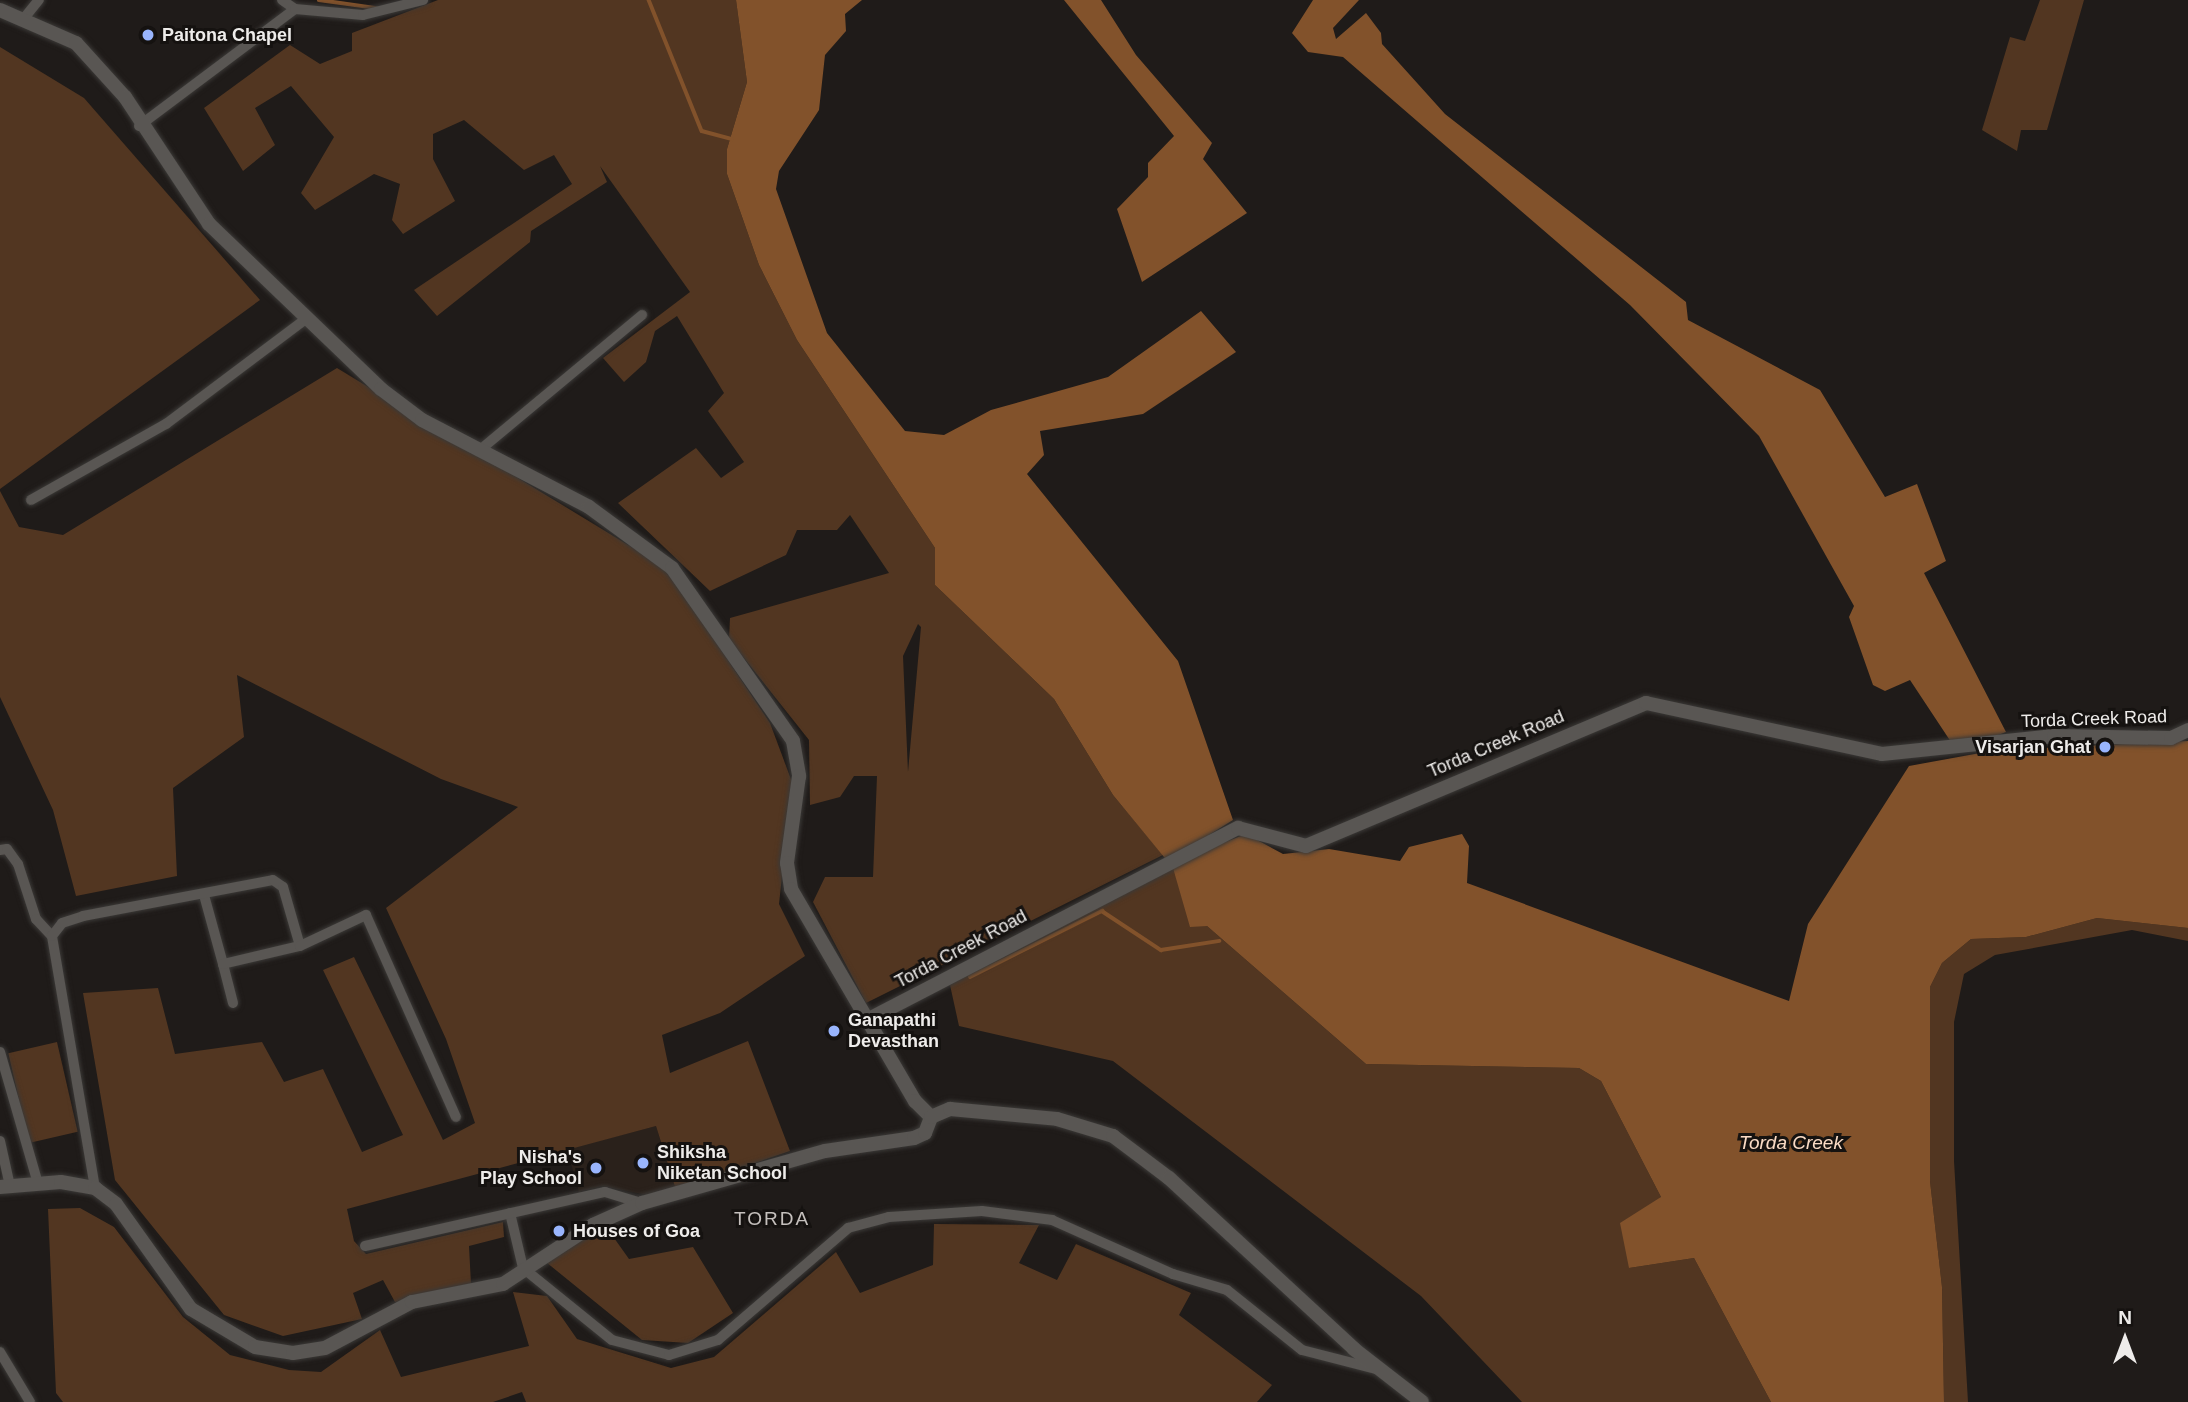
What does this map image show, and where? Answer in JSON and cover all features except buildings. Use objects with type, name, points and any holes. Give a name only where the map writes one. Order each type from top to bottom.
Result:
[{"type":"street","points":[[25,17],[39,0]]},
{"type":"street","points":[[282,0],[295,9],[363,15],[423,0]]},
{"type":"street","points":[[139,126],[295,9]]},
{"type":"street","points":[[0,10],[25,17],[76,43],[125,97],[139,126],[209,224],[381,389],[422,420],[589,507],[672,568],[793,741],[799,776],[787,863],[791,889],[867,1020],[931,1117]]},
{"type":"street","points":[[480,450],[642,316]]},
{"type":"street","points":[[31,500],[166,424],[307,318]]},
{"type":"street","name":"Torda Creek Road","points":[[867,1020],[1214,839],[1246,828],[1295,846],[1318,842],[1646,703],[1882,754],[2005,742],[2171,738],[2188,730]]},
{"type":"street","points":[[0,850],[7,849],[18,864],[36,919],[52,936],[95,1188]]},
{"type":"street","points":[[52,936],[62,923],[83,916],[273,880],[283,887],[300,946]]},
{"type":"street","points":[[204,895],[233,1003]]},
{"type":"street","points":[[222,964],[300,946],[366,915],[456,1117]]},
{"type":"street","points":[[0,1052],[38,1184]]},
{"type":"street","points":[[0,1141],[5,1186],[38,1184],[95,1188],[116,1204],[191,1309],[254,1348],[293,1353],[325,1348],[412,1301],[481,1292],[642,1203],[824,1151],[914,1138],[925,1133],[931,1117],[950,1109],[1058,1119],[1113,1136],[1169,1178],[1380,1370],[1422,1402]]},
{"type":"street","points":[[365,1246],[605,1192],[642,1203]]},
{"type":"street","points":[[510,1213],[523,1268],[612,1340],[669,1355],[718,1340],[848,1228],[889,1217],[982,1211],[1052,1220],[1173,1274],[1227,1290],[1302,1349],[1380,1370]]},
{"type":"street","points":[[0,1352],[30,1402]]},
{"type":"shaded area","points":[[438,0],[736,0],[747,82],[727,149],[727,174],[759,265],[797,340],[935,548],[935,585],[1054,699],[1113,795],[1163,855],[866,1003],[813,902],[825,877],[873,877],[877,776],[854,776],[840,797],[810,805],[809,740],[729,639],[730,618],[889,573],[850,515],[837,530],[797,530],[786,555],[710,591],[618,503],[696,448],[721,478],[744,462],[708,411],[724,393],[677,316],[655,331],[646,362],[624,382],[603,358],[690,292],[600,166],[607,182],[531,231],[530,242],[437,316],[414,290],[572,184],[554,155],[524,170],[464,120],[433,134],[433,159],[455,201],[403,234],[392,220],[400,184],[374,174],[315,210],[301,193],[334,137],[291,86],[255,108],[275,145],[243,171],[204,108],[290,45],[320,64],[352,51],[352,33]],"holes":[[[918,624],[921,627],[908,772],[903,656]]]},
{"type":"shaded area","points":[[2040,0],[2084,0],[2047,130],[2021,130],[2017,151],[1982,130],[2010,37],[2025,41]]},
{"type":"shaded area","points":[[0,47],[84,98],[260,300],[0,489]]},
{"type":"shaded area","points":[[337,368],[666,568],[770,723],[792,782],[779,904],[805,956],[720,1013],[662,1035],[670,1073],[748,1041],[790,1151],[676,1190],[656,1126],[347,1209],[354,1241],[366,1254],[503,1222],[504,1237],[469,1246],[471,1284],[395,1302],[383,1280],[353,1293],[362,1319],[283,1336],[224,1315],[115,1180],[83,993],[158,988],[175,1054],[262,1042],[284,1082],[323,1069],[362,1152],[403,1135],[323,970],[354,957],[443,1140],[475,1123],[446,1039],[386,908],[518,807],[441,779],[237,675],[244,737],[173,788],[177,876],[76,896],[53,810],[0,697],[0,491],[19,527],[63,535]]},
{"type":"shaded area","points":[[1173,868],[1207,926],[1366,1064],[1579,1068],[1601,1081],[1661,1197],[1629,1268],[1694,1258],[1771,1402],[1522,1402],[1421,1296],[1113,1061],[959,1026],[950,985]]},
{"type":"shaded area","points":[[2097,918],[2188,928],[2188,941],[2132,930],[1995,955],[1964,974],[1954,1022],[1954,1161],[1968,1402],[1944,1402],[1942,1287],[1930,1181],[1930,987],[1942,963],[1971,939],[2026,937]]},
{"type":"shaded area","points":[[57,1042],[78,1132],[29,1143],[8,1053]]},
{"type":"shaded area","points":[[656,1126],[676,1190],[652,1196],[602,1186],[579,1192],[567,1149]]},
{"type":"shaded area","points":[[80,1208],[114,1227],[183,1317],[230,1355],[289,1370],[321,1372],[380,1330],[401,1377],[529,1346],[513,1292],[547,1296],[577,1339],[671,1368],[714,1357],[836,1252],[860,1293],[933,1265],[934,1224],[1039,1225],[1019,1263],[1057,1280],[1076,1244],[1191,1293],[1179,1315],[1272,1385],[1257,1402],[526,1402],[522,1392],[493,1402],[63,1402],[56,1393],[48,1209]]},
{"type":"shaded area","points":[[607,1228],[629,1259],[693,1247],[733,1313],[688,1343],[642,1340],[541,1258]]},
{"type":"water","name":"Torda Creek","points":[[736,0],[862,0],[845,14],[846,31],[825,55],[819,110],[779,171],[776,189],[827,333],[905,431],[944,435],[991,410],[1108,377],[1201,311],[1236,352],[1143,414],[1040,431],[1044,455],[1027,474],[1178,661],[1233,820],[1209,835],[1215,846],[1246,834],[1283,854],[1329,849],[1400,861],[1409,847],[1462,834],[1469,846],[1467,883],[1789,1001],[1808,924],[1909,766],[1991,751],[1988,736],[1951,742],[1910,680],[1885,691],[1873,685],[1849,617],[1854,606],[1759,436],[1630,305],[1343,57],[1308,52],[1292,33],[1313,0],[1359,0],[1333,28],[1336,39],[1366,13],[1381,33],[1382,44],[1445,114],[1686,302],[1688,320],[1820,390],[1885,497],[1917,484],[1946,561],[1924,573],[2006,732],[1998,735],[2001,750],[2188,741],[2188,928],[2097,918],[2026,937],[1971,939],[1942,963],[1930,987],[1930,1181],[1942,1287],[1944,1402],[1771,1402],[1694,1258],[1629,1268],[1620,1223],[1661,1197],[1601,1081],[1579,1068],[1366,1064],[1207,926],[1190,927],[1173,868],[1113,795],[1054,699],[935,585],[935,548],[797,340],[759,265],[727,174],[727,149],[747,82]]},
{"type":"water","points":[[1064,0],[1101,0],[1136,55],[1212,143],[1203,159],[1247,213],[1142,282],[1117,209],[1148,177],[1148,163],[1174,136]]},
{"type":"waterway","points":[[319,0],[376,8]]},
{"type":"waterway","points":[[649,0],[702,131],[732,139]]},
{"type":"waterway","points":[[970,977],[1102,911],[1161,950],[1219,941]]},
{"type":"place","name":"Paitona Chapel","points":[[148,35]]},
{"type":"place","name":"Visarjan Ghat","points":[[2105,747]]},
{"type":"place","name":"Ganapathi Devasthan","points":[[834,1031]]},
{"type":"place","name":"Shiksha Niketan School","points":[[643,1163]]},
{"type":"place","name":"Nisha's Play School","points":[[596,1168]]},
{"type":"place","name":"Houses of Goa","points":[[559,1231]]},
{"type":"district","name":"TORDA","points":[[772,1219]]}]
